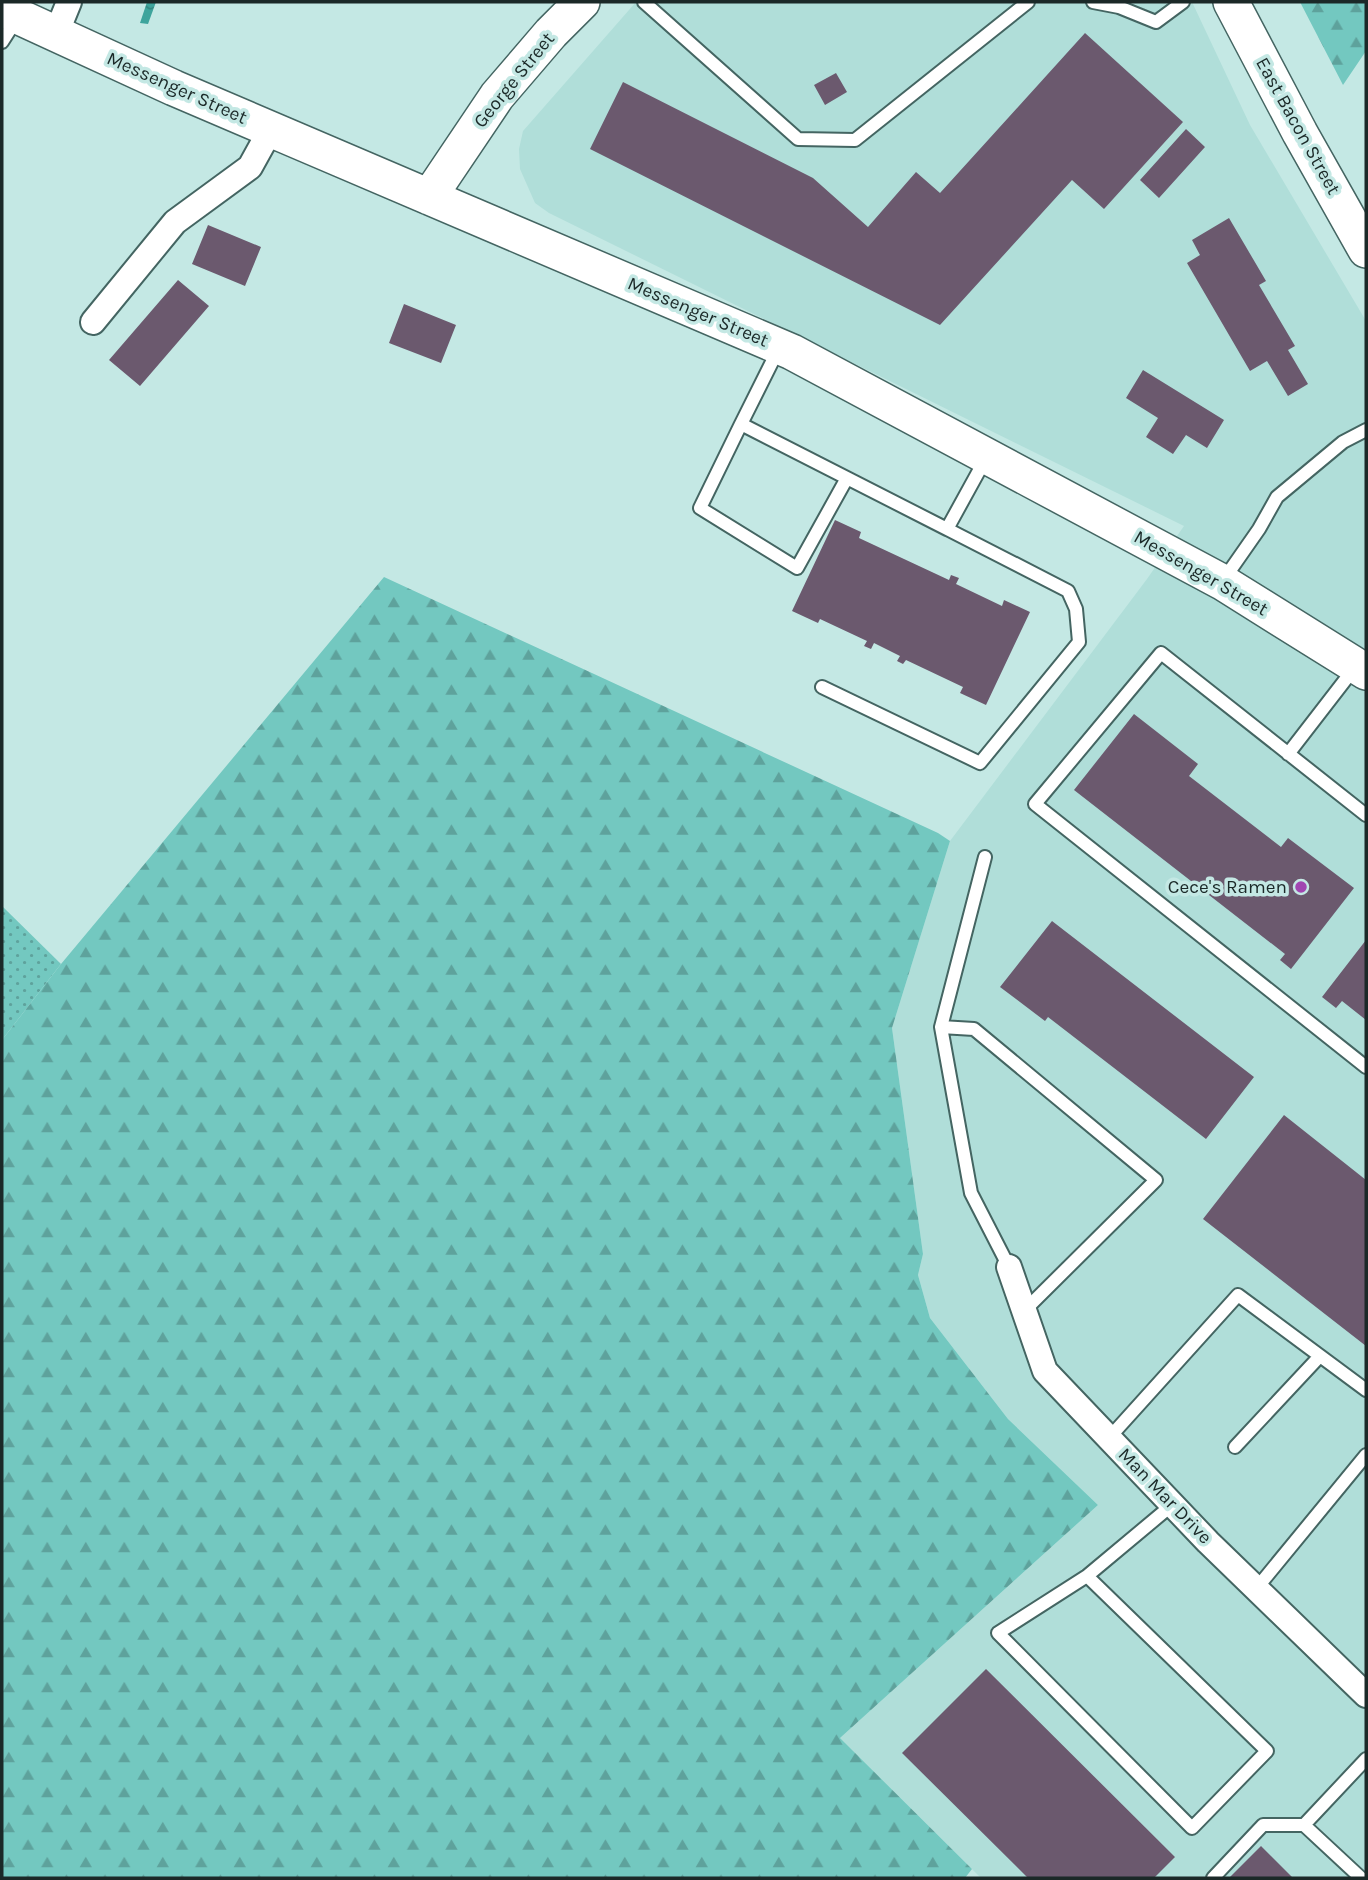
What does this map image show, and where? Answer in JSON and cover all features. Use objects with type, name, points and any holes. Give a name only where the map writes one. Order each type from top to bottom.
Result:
[{"type":"main road","name":"George Street","points":[[429,197],[497,96],[551,33],[582,2]]},
{"type":"main road","name":"East Bacon Street","points":[[1231,2],[1366,250]]},
{"type":"main road","name":"Messenger Street","points":[[7,22],[56,34],[779,346],[1222,582],[1361,669]]},
{"type":"street","points":[[56,34],[69,2]]},
{"type":"street","points":[[93,322],[175,222],[250,167],[271,129]]},
{"type":"street","name":"Man Mar Drive","points":[[1009,1267],[1045,1371],[1172,1505],[1366,1695]]},
{"type":"lane","points":[[644,2],[798,139],[844,140],[855,140],[1028,2]]},
{"type":"lane","points":[[1093,2],[1119,7],[1156,22],[1183,2]]},
{"type":"lane","points":[[779,346],[701,508],[797,568],[847,478]]},
{"type":"lane","points":[[741,424],[1068,591],[1076,609],[1079,642],[980,764],[822,687]]},
{"type":"lane","points":[[1222,582],[1259,529],[1277,497],[1343,442],[1366,430]]},
{"type":"lane","points":[[947,529],[988,456]]},
{"type":"lane","points":[[1366,815],[1161,653],[1035,804],[1366,1068]]},
{"type":"lane","points":[[1288,754],[1361,669]]},
{"type":"lane","points":[[985,856],[941,1027],[971,1193],[1009,1267]]},
{"type":"lane","points":[[941,1027],[974,1029],[1156,1180],[1024,1311]]},
{"type":"lane","points":[[1109,1438],[1238,1295],[1366,1390]]},
{"type":"lane","points":[[1235,1447],[1320,1356]]},
{"type":"lane","points":[[1256,1589],[1366,1455]]},
{"type":"lane","points":[[1087,1576],[1268,1751],[1192,1828],[998,1633],[1087,1576],[1172,1505]]},
{"type":"lane","points":[[1304,1825],[1366,1759]]},
{"type":"lane","points":[[1213,1878],[1263,1825],[1304,1825],[1361,1878]]},
{"type":"shaded area","points":[[636,2],[1192,2],[1250,125],[1366,321],[1366,1878],[981,1878],[840,1738],[1098,1505],[1008,1419],[930,1318],[918,1275],[923,1254],[892,1028],[950,841],[1184,526],[549,213],[535,203],[520,169],[519,149],[523,131]]},
{"type":"green space","points":[[1300,2],[1366,2],[1366,51],[1343,85]]},
{"type":"green space","points":[[384,577],[938,833],[950,841],[892,1028],[923,1254],[918,1275],[930,1318],[1008,1419],[1098,1505],[840,1738],[972,1869],[965,1878],[2,1878],[2,1040],[61,964]]},
{"type":"green space","points":[[2,906],[61,964],[2,1040]]},
{"type":"water","points":[[147,2],[156,2],[148,24],[140,23]]},
{"type":"building","points":[[1085,33],[1183,122],[1104,209],[1072,180],[940,325],[590,149],[623,82],[813,178],[868,227],[916,172],[940,193]]},
{"type":"building","points":[[836,73],[847,92],[825,105],[814,85]]},
{"type":"building","points":[[1186,129],[1205,147],[1159,198],[1140,180]]},
{"type":"building","points":[[1229,218],[1266,281],[1259,285],[1295,346],[1288,350],[1308,384],[1288,396],[1267,361],[1250,371],[1187,263],[1200,255],[1192,240]]},
{"type":"building","points":[[208,225],[261,247],[245,286],[192,264]]},
{"type":"building","points":[[178,280],[209,306],[140,386],[109,360]]},
{"type":"building","points":[[404,304],[456,325],[441,363],[389,343]]},
{"type":"building","points":[[1143,370],[1224,420],[1207,448],[1186,435],[1173,454],[1146,437],[1158,418],[1126,398]]},
{"type":"building","points":[[835,520],[861,532],[859,538],[949,580],[951,575],[959,578],[956,584],[1002,606],[1004,600],[1030,612],[986,705],[960,693],[963,687],[906,660],[903,664],[897,661],[900,656],[874,643],[871,649],[864,646],[867,641],[820,619],[818,623],[792,611]]},
{"type":"building","points":[[1134,714],[1198,764],[1189,776],[1281,847],[1288,838],[1354,888],[1291,969],[1280,960],[1285,954],[1074,790]]},
{"type":"building","points":[[1052,921],[1254,1077],[1206,1139],[1048,1017],[1045,1021],[1000,987]]},
{"type":"building","points":[[1366,940],[1366,1020],[1342,1001],[1336,1008],[1322,997]]},
{"type":"building","points":[[1284,1115],[1366,1180],[1366,1346],[1203,1219]]},
{"type":"building","points":[[986,1669],[1175,1857],[1154,1878],[1028,1878],[902,1753]]},
{"type":"building","points":[[1261,1846],[1293,1878],[1229,1878]]},
{"type":"place","name":"Cece's Ramen","points":[[1301,887]]}]
